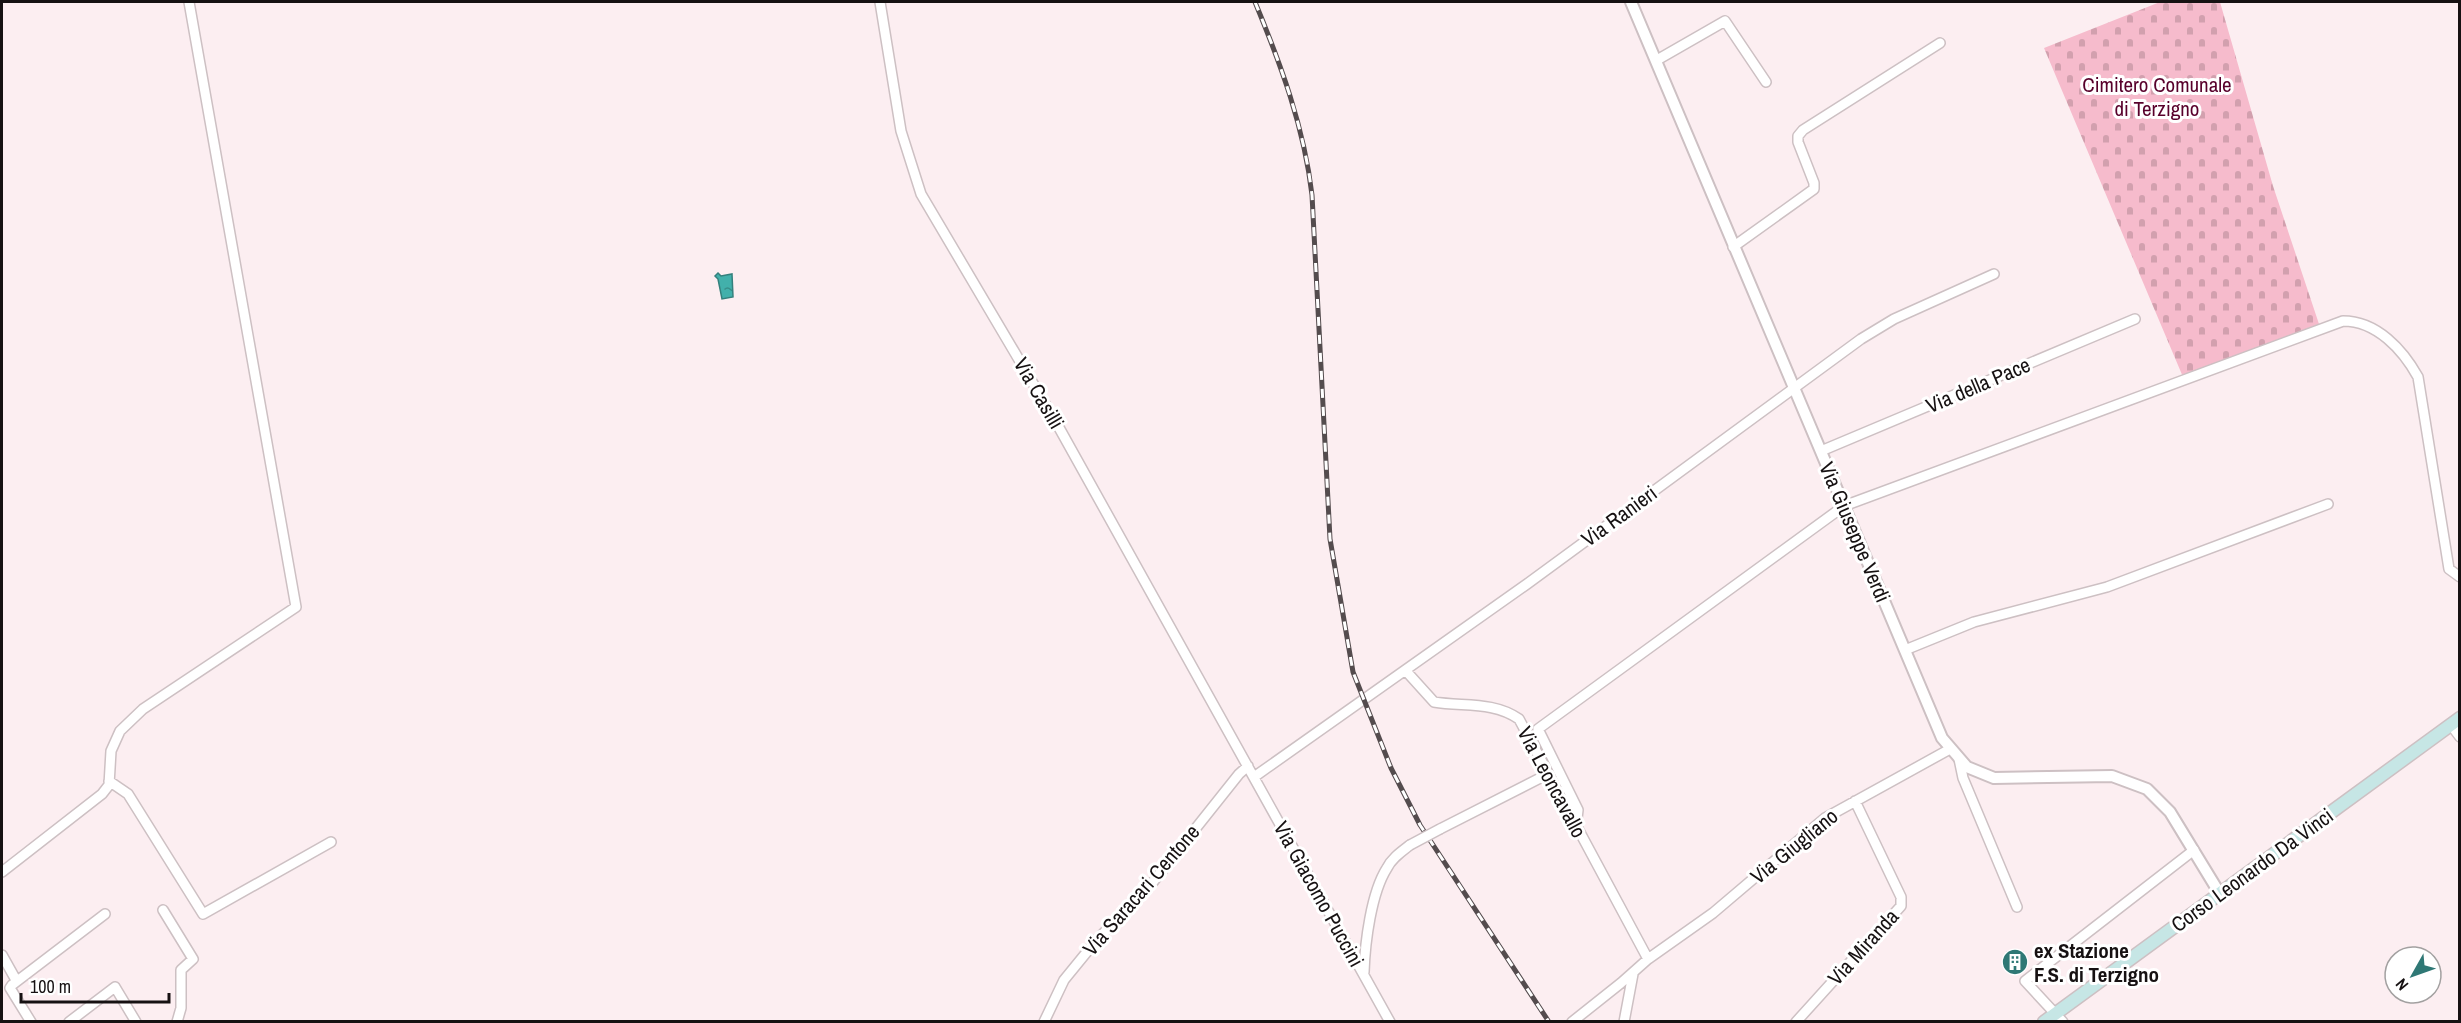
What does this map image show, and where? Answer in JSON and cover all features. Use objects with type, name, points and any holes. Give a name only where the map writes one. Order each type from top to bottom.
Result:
[{"type":"main road","name":"Corso Leonardo Da Vinci","points":[[2044,1022],[2060,1017],[2220,894],[2455,722]]},
{"type":"street","points":[[2,872],[102,794],[109,781],[111,751],[120,731],[143,709],[296,607],[189,2]]},
{"type":"street","name":"Via Casilli","points":[[880,2],[902,131],[921,194],[1057,424],[1248,766]]},
{"type":"street","name":"Via Giuseppe Verdi","points":[[1631,2],[1942,738],[1967,767],[1994,778],[2112,776],[2133,782],[2161,800],[2220,894]]},
{"type":"street","points":[[1657,60],[1725,21],[1766,82]]},
{"type":"street","points":[[1734,247],[1814,189],[1814,183],[1798,142],[1798,136],[1803,130],[1940,43]]},
{"type":"street","name":"Via Ranieri","points":[[1254,777],[1406,671],[1879,327],[1994,274]]},
{"type":"street","name":"Via della Pace","points":[[1821,451],[2135,319]]},
{"type":"street","points":[[1576,827],[1578,810],[1538,729],[1844,506],[2326,326],[2354,321],[2385,337],[2405,354],[2418,377],[2450,568],[2460,577]]},
{"type":"street","points":[[1905,650],[1974,622],[2107,587],[2328,504]]},
{"type":"street","name":"Via Leoncavallo","points":[[1406,671],[1434,702],[1494,707],[1506,710],[1519,719],[1648,959]]},
{"type":"street","points":[[2455,722],[2460,737]]},
{"type":"street","name":"Via Giugliano","points":[[1572,1022],[1633,974],[1648,959],[1713,914],[1825,818],[1950,749]]},
{"type":"street","points":[[1959,759],[1963,778],[2017,907]]},
{"type":"street","name":"Via Giacomo Puccini","points":[[1248,766],[1390,1022]]},
{"type":"street","name":"Via Saracari Centone","points":[[1044,1022],[1064,980],[1095,942],[1153,882],[1239,774],[1248,766]]},
{"type":"street","points":[[1364,975],[1365,957],[1378,886],[1387,866],[1410,845],[1548,774]]},
{"type":"street","points":[[109,781],[128,794],[203,914],[331,842]]},
{"type":"street","name":"Via Miranda","points":[[1796,1022],[1901,906],[1901,897],[1855,801]]},
{"type":"street","points":[[2060,1017],[2025,981],[2194,850]]},
{"type":"street","points":[[163,910],[193,959],[181,970],[182,1008],[177,1022]]},
{"type":"street","points":[[31,1022],[10,988],[16,980],[105,914]]},
{"type":"street","points":[[2,955],[16,980]]},
{"type":"street","points":[[1624,1022],[1633,974]]},
{"type":"street","points":[[69,1022],[115,987],[136,1022]]},
{"type":"green space","name":"Cimitero Comunale di Terzigno","points":[[2160,2],[2220,2],[2273,186],[2319,324],[2183,377],[2044,48]]},
{"type":"water","points":[[718,273],[721,276],[732,274],[733,297],[722,299],[718,279],[715,276]]},
{"type":"railway","points":[[1255,2],[1290,97],[1303,145],[1312,195],[1330,539],[1353,672],[1391,768],[1420,825],[1549,1022]]},
{"type":"place","name":"ex Stazione F.S. di Terzigno","points":[[2015,962]]}]
